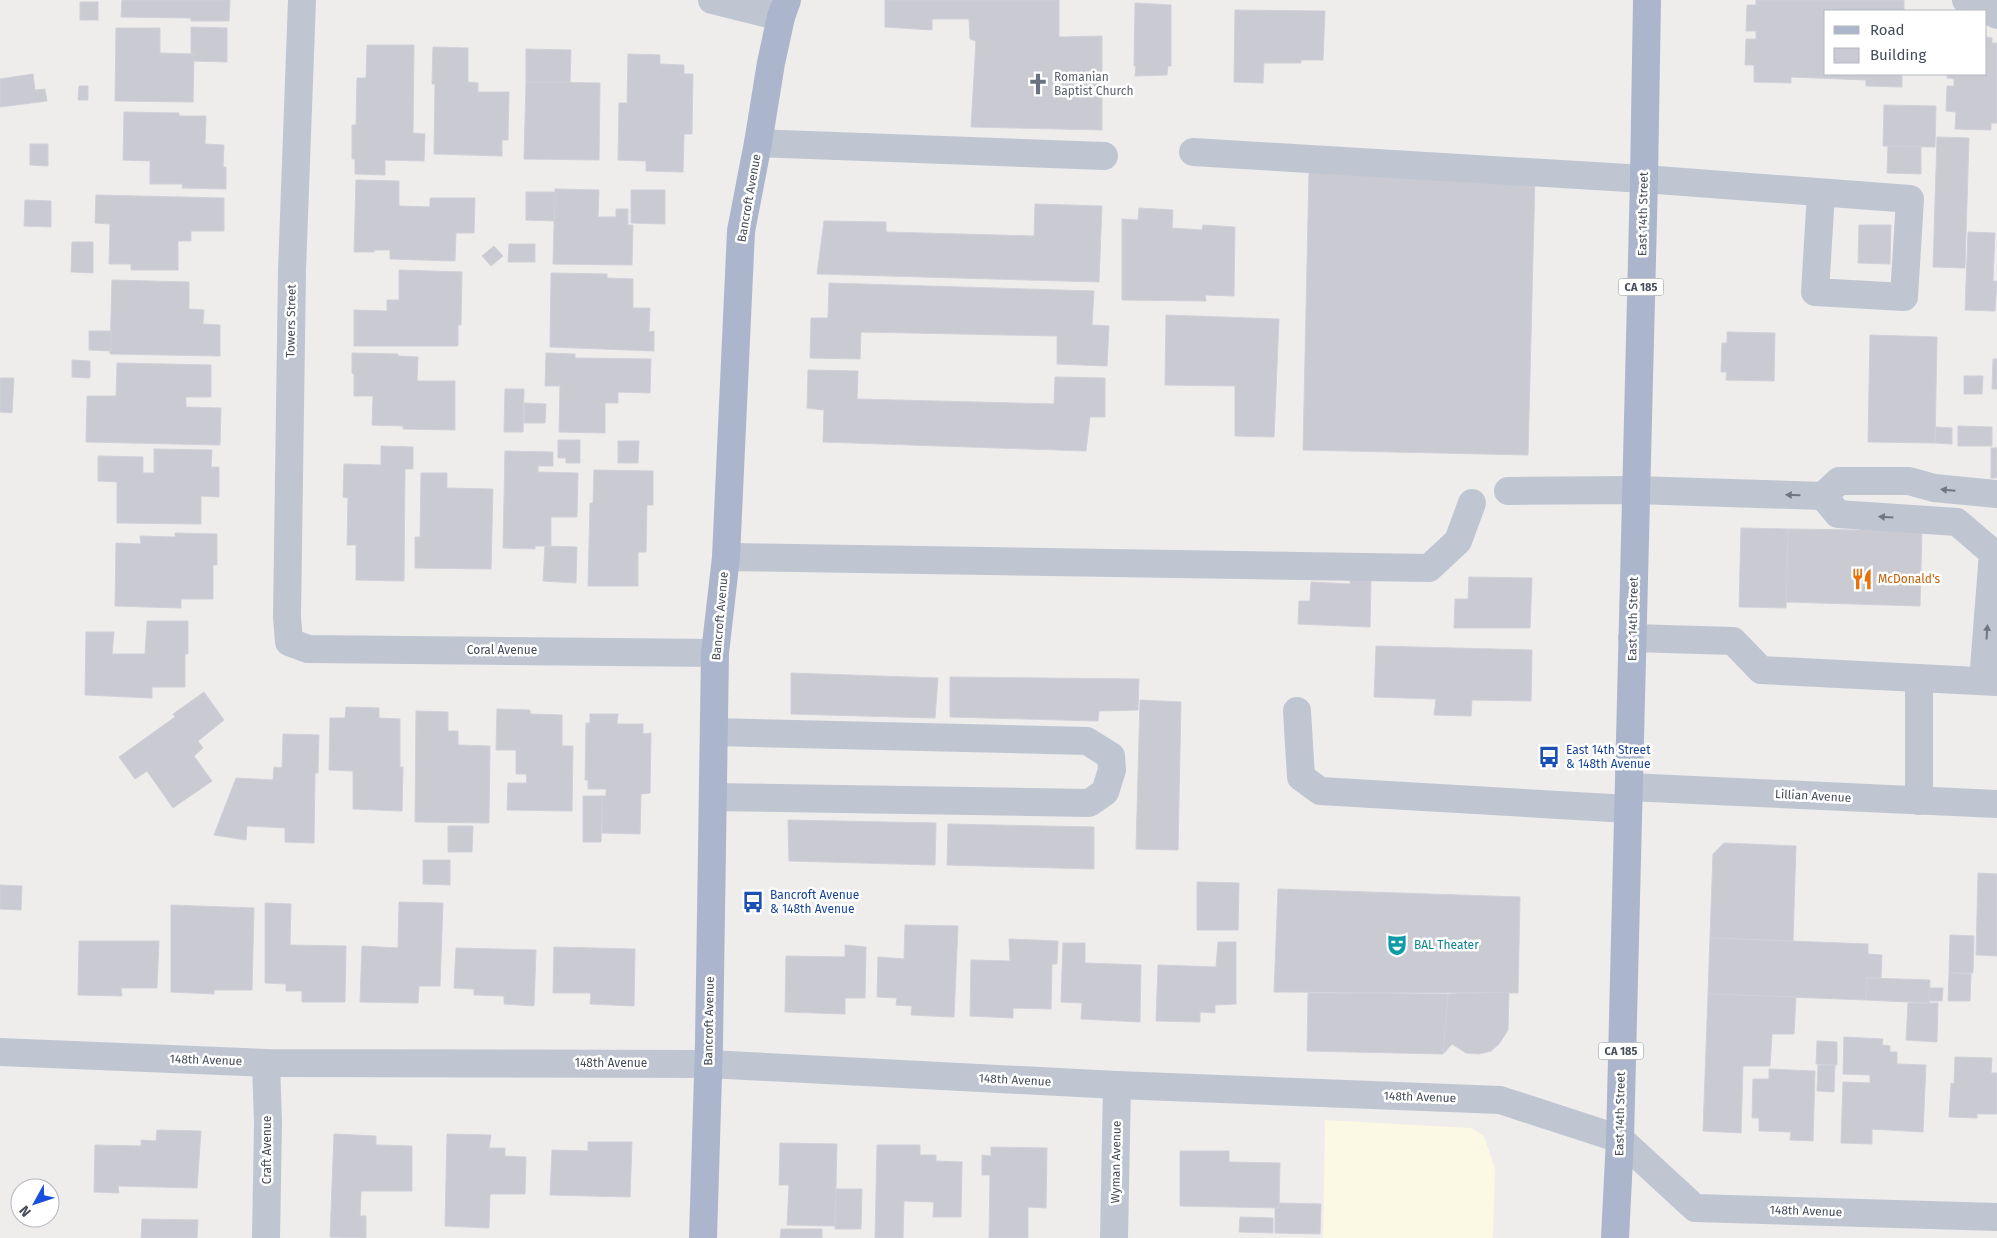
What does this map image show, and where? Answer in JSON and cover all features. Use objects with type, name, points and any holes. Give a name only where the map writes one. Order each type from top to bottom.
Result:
[{"type":"main road","name":"East 14th Street","points":[[1615,1238],[1620,1138],[1629,798],[1647,0]]},
{"type":"main road","name":"Bancroft Avenue","points":[[703,1238],[715,653],[726,557],[741,231],[771,63],[784,8]]},
{"type":"street","name":"Towers Street","points":[[289,642],[287,617],[292,270],[302,0]]},
{"type":"street","points":[[712,0],[784,8]]},
{"type":"street","points":[[1966,0],[1987,10]]},
{"type":"street","points":[[758,143],[1104,156]]},
{"type":"street","points":[[1193,152],[1644,179],[1910,198],[1904,297],[1816,292],[1821,193]]},
{"type":"street","points":[[1508,491],[1635,490],[1823,496],[1839,481],[1909,481],[1934,488],[1997,494]]},
{"type":"street","points":[[1823,496],[1838,514],[1957,522],[1989,526],[1997,533]]},
{"type":"street","points":[[726,557],[1430,568],[1458,541],[1472,503]]},
{"type":"street","points":[[1632,638],[1733,640],[1761,670],[1990,681],[1993,552],[1957,522]]},
{"type":"street","name":"Coral Avenue","points":[[289,642],[308,649],[715,653]]},
{"type":"street","points":[[1919,678],[1919,801]]},
{"type":"street","name":"Lillian Avenue","points":[[1297,711],[1301,777],[1320,791],[1629,798],[1919,801],[1997,804]]},
{"type":"street","points":[[713,797],[1089,803],[1105,792],[1112,770],[1111,756],[1087,741],[714,732]]},
{"type":"street","name":"148th Avenue","points":[[0,1052],[266,1063],[708,1064],[1117,1085],[1500,1100],[1620,1138],[1695,1208],[1997,1217]]},
{"type":"street","name":"Craft Avenue","points":[[266,1063],[268,1122],[266,1238]]},
{"type":"street","name":"Wyman Avenue","points":[[1114,1238],[1117,1085]]},
{"type":"shaded area","points":[[1325,1120],[1471,1128],[1484,1136],[1495,1169],[1493,1238],[1323,1238]]},
{"type":"building","points":[[122,0],[230,0],[229,21],[191,21],[191,18],[121,17]]},
{"type":"building","name":"Romanian Baptist Church","points":[[885,0],[1059,0],[1059,37],[1102,36],[1102,130],[971,127],[976,41],[970,39],[969,19],[932,19],[932,30],[885,27]]},
{"type":"building","points":[[1756,0],[1904,0],[1904,10],[1824,10],[1824,75],[1902,75],[1902,87],[1866,86],[1866,80],[1791,77],[1791,83],[1754,82],[1754,65],[1745,65],[1746,39],[1756,39],[1756,31],[1746,31],[1747,5],[1756,5]]},
{"type":"building","points":[[80,2],[98,2],[98,20],[80,20]]},
{"type":"building","points":[[1135,3],[1171,5],[1171,66],[1168,66],[1167,75],[1135,76]]},
{"type":"building","points":[[1235,10],[1325,11],[1323,60],[1301,60],[1301,63],[1264,63],[1263,83],[1234,82]]},
{"type":"building","points":[[191,27],[227,28],[227,62],[193,61],[194,54],[191,54]]},
{"type":"building","points":[[116,28],[160,28],[160,53],[194,54],[193,102],[115,101]]},
{"type":"building","points":[[1987,37],[1992,38],[1992,43],[1997,43],[1997,123],[1991,123],[1991,130],[1955,129],[1956,112],[1946,111],[1947,86],[1954,86],[1954,79],[1947,78],[1947,75],[1987,75]]},
{"type":"building","points":[[367,45],[414,45],[413,133],[425,134],[424,161],[385,160],[385,175],[355,174],[355,159],[352,159],[352,125],[356,125],[357,78],[366,78]]},
{"type":"building","points":[[433,47],[468,48],[468,82],[478,83],[478,92],[509,92],[508,140],[502,140],[502,156],[434,154],[435,84],[432,84]]},
{"type":"building","points":[[526,49],[571,50],[570,83],[526,82]]},
{"type":"building","points":[[628,54],[660,55],[660,64],[684,65],[684,74],[693,74],[692,134],[684,134],[683,172],[646,171],[646,161],[618,160],[619,103],[627,103]]},
{"type":"building","points":[[33,74],[35,90],[45,89],[47,101],[0,107],[0,79]]},
{"type":"building","points":[[526,82],[600,83],[599,160],[524,159]]},
{"type":"building","points":[[79,86],[88,86],[88,100],[78,100]]},
{"type":"building","points":[[1884,105],[1936,106],[1935,147],[1883,146]]},
{"type":"building","points":[[124,112],[179,113],[179,116],[206,116],[205,144],[224,145],[223,167],[226,167],[226,189],[182,188],[183,184],[150,184],[150,161],[123,160]]},
{"type":"building","points":[[1937,137],[1969,138],[1965,268],[1933,267]]},
{"type":"building","points":[[30,144],[48,144],[48,166],[30,165]]},
{"type":"building","points":[[1888,146],[1921,147],[1921,174],[1887,173]]},
{"type":"building","points":[[1309,171],[1535,178],[1528,455],[1303,450]]},
{"type":"building","points":[[356,180],[399,181],[399,206],[430,207],[430,198],[475,198],[474,233],[456,233],[455,261],[390,259],[390,250],[354,252]]},
{"type":"building","points":[[555,189],[599,190],[598,217],[616,217],[616,209],[628,209],[628,225],[633,225],[632,265],[553,264]]},
{"type":"building","points":[[631,190],[665,190],[665,224],[631,223]]},
{"type":"building","points":[[526,192],[555,192],[554,221],[526,220]]},
{"type":"building","points":[[96,195],[224,198],[224,231],[191,231],[191,241],[178,241],[178,270],[131,270],[131,264],[109,264],[110,224],[95,223]]},
{"type":"building","points":[[25,200],[51,201],[51,227],[24,226]]},
{"type":"building","points":[[1035,204],[1102,206],[1099,282],[817,274],[824,221],[886,222],[886,232],[1034,236]]},
{"type":"building","points":[[1139,208],[1173,210],[1172,228],[1202,230],[1203,225],[1235,227],[1234,296],[1205,295],[1206,301],[1122,300],[1122,219],[1138,220]]},
{"type":"building","points":[[1859,225],[1891,225],[1890,264],[1858,263]]},
{"type":"building","points":[[1968,232],[1995,233],[1993,281],[1997,281],[1995,311],[1965,310]]},
{"type":"building","points":[[72,242],[93,242],[93,273],[71,272]]},
{"type":"building","points":[[509,244],[535,244],[535,262],[508,262]]},
{"type":"building","points":[[494,246],[503,256],[491,266],[482,256]]},
{"type":"building","points":[[399,270],[462,272],[461,325],[458,325],[458,346],[354,346],[354,310],[387,311],[387,300],[399,300]]},
{"type":"building","points":[[551,273],[607,274],[607,278],[633,279],[633,308],[650,308],[649,332],[654,331],[654,351],[550,347]]},
{"type":"building","points":[[112,280],[189,282],[189,309],[204,310],[203,324],[220,325],[220,356],[110,354]]},
{"type":"building","points":[[829,283],[1094,291],[1092,325],[1109,326],[1107,366],[1057,364],[1057,336],[861,332],[860,359],[810,358],[811,318],[828,318]]},
{"type":"building","points":[[1166,315],[1279,319],[1274,437],[1235,436],[1235,386],[1165,385]]},
{"type":"building","points":[[89,331],[111,331],[111,351],[89,350]]},
{"type":"building","points":[[1727,332],[1775,333],[1774,381],[1726,380],[1727,372],[1721,372],[1722,343],[1727,343]]},
{"type":"building","points":[[1870,335],[1937,337],[1935,443],[1868,442]]},
{"type":"building","points":[[352,353],[398,354],[398,356],[418,357],[417,381],[455,381],[455,430],[403,429],[403,426],[372,425],[373,396],[354,396]]},
{"type":"building","points":[[546,353],[575,354],[575,358],[651,359],[650,393],[618,392],[618,403],[605,403],[605,433],[559,432],[560,386],[545,386]]},
{"type":"building","points":[[1993,359],[1997,359],[1997,389],[1992,389]]},
{"type":"building","points":[[72,360],[90,361],[90,378],[72,377]]},
{"type":"building","points":[[117,363],[211,365],[211,397],[186,397],[186,407],[221,408],[220,445],[86,442],[87,396],[116,396]]},
{"type":"building","points":[[808,370],[858,371],[857,399],[1054,404],[1055,377],[1105,378],[1105,417],[1090,417],[1086,451],[823,442],[824,410],[807,408]]},
{"type":"building","points":[[1964,376],[1983,376],[1982,394],[1964,394]]},
{"type":"building","points":[[0,378],[14,378],[12,413],[0,412]]},
{"type":"building","points":[[505,389],[524,389],[523,432],[504,432]]},
{"type":"building","points":[[524,403],[546,404],[545,423],[524,423]]},
{"type":"building","points":[[1958,426],[1992,427],[1992,446],[1958,446]]},
{"type":"building","points":[[1936,427],[1952,428],[1952,444],[1935,443]]},
{"type":"building","points":[[558,440],[580,440],[580,463],[566,463],[566,458],[558,458]]},
{"type":"building","points":[[618,441],[639,441],[638,463],[618,463]]},
{"type":"building","points":[[381,446],[413,447],[413,469],[405,469],[404,581],[356,580],[356,545],[347,545],[348,498],[343,497],[344,464],[381,465]]},
{"type":"building","points":[[1991,448],[1997,448],[1997,478],[1991,478]]},
{"type":"building","points":[[154,449],[212,450],[211,467],[219,467],[219,497],[201,496],[201,524],[117,523],[117,482],[98,481],[98,456],[143,457],[143,473],[154,473]]},
{"type":"building","points":[[505,451],[553,452],[553,466],[538,466],[538,472],[578,473],[577,517],[551,517],[551,546],[535,546],[535,549],[503,548]]},
{"type":"building","points":[[594,470],[653,471],[653,505],[647,505],[646,552],[638,552],[638,586],[588,586],[590,503],[593,503]]},
{"type":"building","points":[[421,473],[447,473],[447,488],[493,489],[491,569],[415,568],[415,537],[420,537]]},
{"type":"building","points":[[1860,518],[1922,530],[1920,606],[1786,602],[1788,529],[1860,530]]},
{"type":"building","points":[[1741,528],[1788,529],[1786,608],[1739,607]]},
{"type":"building","points":[[175,533],[217,534],[217,565],[213,565],[213,599],[181,599],[181,608],[115,606],[116,543],[141,544],[140,536],[175,537]]},
{"type":"building","points":[[545,546],[577,547],[576,583],[543,581]]},
{"type":"building","points":[[1469,577],[1532,578],[1530,628],[1454,628],[1455,599],[1468,599]]},
{"type":"building","points":[[1350,580],[1371,581],[1370,627],[1298,624],[1299,601],[1310,601],[1311,582],[1350,584]]},
{"type":"building","points":[[147,621],[188,621],[185,687],[152,687],[152,698],[85,695],[86,632],[114,632],[112,654],[145,654]]},
{"type":"building","points":[[1376,646],[1532,650],[1531,701],[1472,700],[1471,716],[1434,715],[1436,699],[1374,697]]},
{"type":"building","points":[[791,673],[938,678],[935,718],[791,714]]},
{"type":"building","points":[[950,677],[1139,679],[1138,710],[1099,711],[1098,721],[950,717]]},
{"type":"building","points":[[204,692],[224,720],[198,741],[203,748],[194,756],[212,781],[173,808],[147,771],[135,779],[119,757],[175,717],[173,714]]},
{"type":"building","points":[[1140,700],[1181,702],[1178,850],[1136,849]]},
{"type":"building","points":[[346,707],[379,708],[379,718],[400,719],[400,767],[403,767],[402,811],[353,809],[353,771],[329,770],[330,718],[345,718]]},
{"type":"building","points":[[497,709],[530,710],[530,714],[562,715],[562,746],[573,746],[572,811],[507,810],[508,783],[527,783],[526,774],[516,774],[516,750],[496,750]]},
{"type":"building","points":[[416,711],[448,712],[448,731],[458,731],[458,745],[490,746],[489,823],[415,822]]},
{"type":"building","points":[[590,714],[618,714],[617,724],[643,724],[643,734],[651,733],[650,793],[641,794],[640,834],[602,833],[602,796],[606,796],[606,789],[588,789],[588,780],[585,780],[586,723],[590,723]]},
{"type":"building","points":[[283,734],[319,735],[318,773],[315,773],[314,843],[285,842],[285,828],[247,826],[246,840],[214,835],[236,778],[273,780],[274,767],[282,768]]},
{"type":"building","points":[[583,796],[602,796],[601,842],[583,842]]},
{"type":"building","points":[[788,820],[936,823],[935,865],[789,861]]},
{"type":"building","points":[[948,824],[1094,827],[1094,869],[947,865]]},
{"type":"building","points":[[448,826],[473,826],[472,852],[448,852]]},
{"type":"building","points":[[1724,843],[1796,846],[1793,941],[1710,938],[1713,854]]},
{"type":"building","points":[[423,860],[450,860],[450,885],[423,884]]},
{"type":"building","points":[[1978,873],[1997,874],[1997,956],[1976,955]]},
{"type":"building","points":[[1197,882],[1239,883],[1238,930],[1197,930]]},
{"type":"building","points":[[0,885],[22,886],[21,910],[0,909]]},
{"type":"building","name":"BAL Theater","points":[[1278,889],[1520,897],[1518,993],[1274,992]]},
{"type":"building","points":[[399,902],[443,903],[440,986],[419,986],[418,1003],[360,1002],[362,946],[398,948]]},
{"type":"building","points":[[265,903],[291,904],[290,945],[346,946],[345,1002],[302,1002],[302,991],[286,991],[286,984],[265,983]]},
{"type":"building","points":[[171,905],[254,908],[252,990],[214,990],[214,994],[171,992]]},
{"type":"building","points":[[905,925],[958,926],[954,1017],[911,1015],[912,1006],[896,1005],[897,998],[877,997],[878,957],[904,959]]},
{"type":"building","points":[[1950,935],[1974,936],[1973,973],[1949,973]]},
{"type":"building","points":[[1710,938],[1868,944],[1868,954],[1882,955],[1881,978],[1867,978],[1866,1000],[1708,994]]},
{"type":"building","points":[[1009,939],[1058,941],[1057,964],[1052,964],[1051,1009],[1013,1008],[1013,1018],[970,1016],[971,960],[1010,961]]},
{"type":"building","points":[[79,941],[159,941],[157,988],[121,988],[122,996],[78,995]]},
{"type":"building","points":[[1218,942],[1236,942],[1236,1004],[1215,1005],[1215,1013],[1200,1012],[1200,1022],[1156,1021],[1158,965],[1216,967]]},
{"type":"building","points":[[1063,943],[1085,943],[1085,963],[1141,965],[1140,1022],[1081,1019],[1082,1003],[1061,1002]]},
{"type":"building","points":[[845,945],[866,947],[865,998],[845,998],[845,1014],[785,1012],[786,956],[845,957]]},
{"type":"building","points":[[554,947],[635,949],[634,1006],[590,1004],[591,993],[553,993]]},
{"type":"building","points":[[456,948],[536,950],[534,1006],[504,1004],[504,996],[474,995],[474,989],[454,988]]},
{"type":"building","points":[[1949,973],[1971,974],[1970,1001],[1948,1001]]},
{"type":"building","points":[[1867,978],[1930,980],[1929,1003],[1866,1000]]},
{"type":"building","points":[[1930,988],[1943,988],[1942,1001],[1929,1001]]},
{"type":"building","points":[[1509,992],[1508,1030],[1499,1044],[1491,1051],[1479,1054],[1466,1053],[1452,1044],[1443,1054],[1448,994]]},
{"type":"building","points":[[1308,993],[1448,994],[1443,1054],[1307,1051]]},
{"type":"building","points":[[1708,994],[1796,997],[1794,1034],[1772,1034],[1770,1066],[1743,1066],[1741,1133],[1703,1131]]},
{"type":"building","points":[[1908,1003],[1938,1003],[1937,1042],[1906,1040]]},
{"type":"building","points":[[1844,1037],[1883,1039],[1882,1045],[1890,1046],[1890,1052],[1897,1052],[1897,1064],[1926,1065],[1923,1132],[1872,1129],[1872,1144],[1841,1143],[1843,1082],[1870,1083],[1870,1075],[1843,1074]]},
{"type":"building","points":[[1817,1041],[1837,1042],[1837,1065],[1816,1064]]},
{"type":"building","points":[[1955,1057],[1992,1058],[1991,1073],[1997,1073],[1997,1114],[1977,1114],[1977,1118],[1949,1117],[1951,1083],[1954,1084]]},
{"type":"building","points":[[1818,1065],[1835,1065],[1834,1092],[1817,1091]]},
{"type":"building","points":[[1769,1069],[1815,1071],[1813,1141],[1790,1140],[1791,1132],[1759,1131],[1759,1118],[1752,1118],[1753,1079],[1769,1079]]},
{"type":"building","points":[[157,1130],[201,1131],[197,1188],[118,1186],[119,1193],[94,1192],[95,1145],[141,1146],[141,1140],[156,1141]]},
{"type":"building","points":[[334,1134],[376,1136],[376,1145],[412,1146],[412,1191],[361,1191],[360,1216],[366,1216],[366,1238],[330,1237]]},
{"type":"building","points":[[447,1134],[491,1135],[489,1148],[505,1148],[505,1156],[526,1157],[525,1194],[490,1194],[489,1228],[445,1226]]},
{"type":"building","points":[[588,1142],[632,1142],[630,1197],[550,1195],[552,1150],[588,1151]]},
{"type":"building","points":[[780,1143],[837,1144],[835,1226],[787,1225],[789,1185],[779,1185]]},
{"type":"building","points":[[877,1145],[920,1145],[920,1155],[936,1155],[936,1161],[962,1162],[961,1217],[933,1217],[934,1202],[904,1201],[903,1238],[875,1238]]},
{"type":"building","points":[[991,1147],[1047,1148],[1046,1208],[1028,1207],[1028,1238],[989,1238],[990,1175],[982,1175],[982,1155],[991,1156]]},
{"type":"building","points":[[1180,1151],[1229,1151],[1229,1162],[1280,1163],[1279,1208],[1180,1206]]},
{"type":"building","points":[[836,1189],[862,1189],[861,1229],[835,1229]]},
{"type":"building","points":[[1279,1203],[1321,1204],[1320,1234],[1275,1233],[1275,1208],[1279,1208]]},
{"type":"building","points":[[1240,1217],[1273,1218],[1273,1233],[1239,1232]]},
{"type":"building","points":[[142,1219],[198,1220],[197,1238],[141,1238]]},
{"type":"building","points":[[781,1229],[822,1229],[822,1238],[780,1238]]},
{"type":"place","name":"Romanian Baptist Church","points":[[1038,84]]},
{"type":"place","name":"McDonald's","points":[[1862,579]]},
{"type":"place","name":"East 14th Street & 148th Avenue","points":[[1549,757]]},
{"type":"place","name":"Bancroft Avenue & 148th Avenue","points":[[753,902]]},
{"type":"place","name":"BAL Theater","points":[[1397,945]]}]
